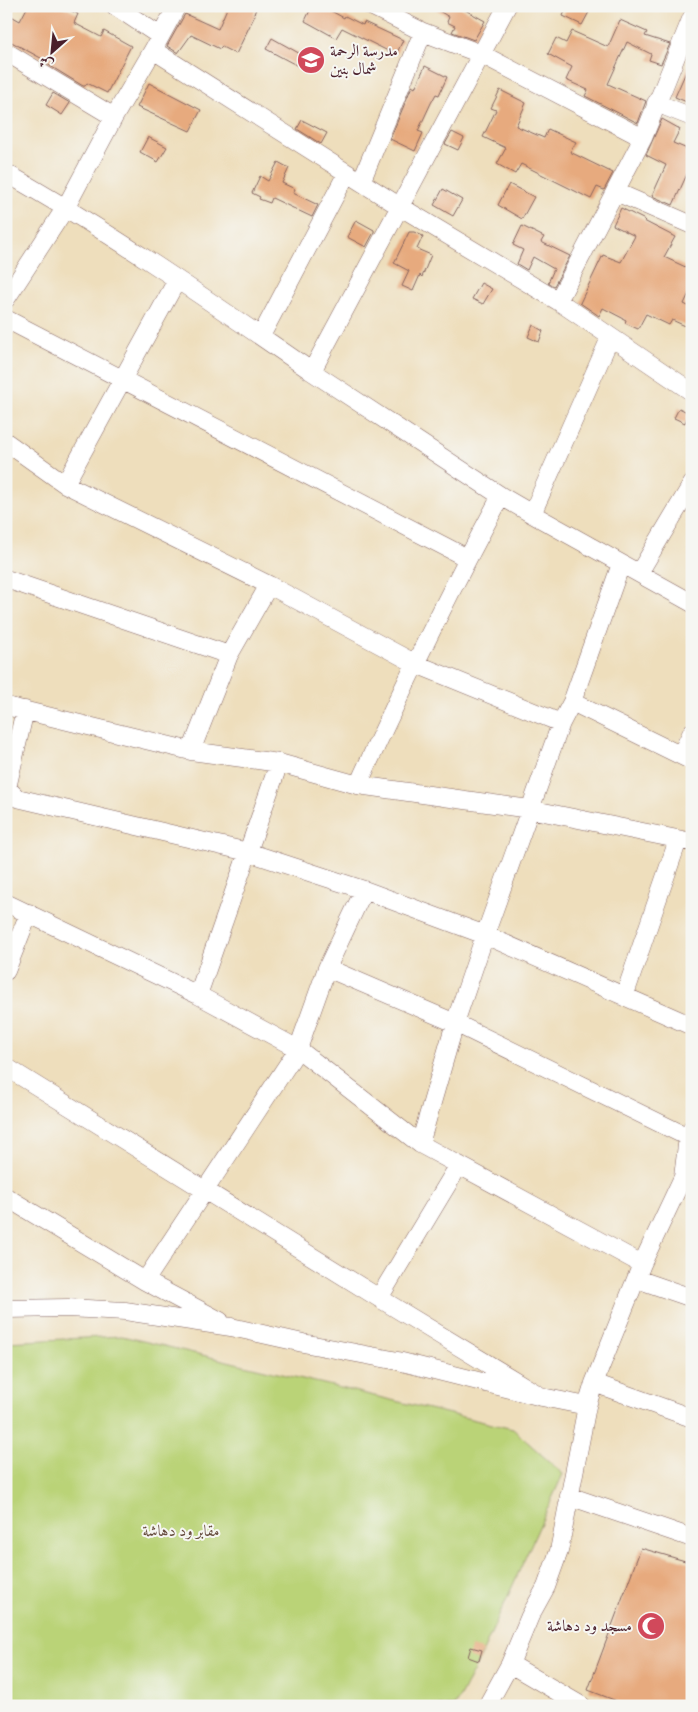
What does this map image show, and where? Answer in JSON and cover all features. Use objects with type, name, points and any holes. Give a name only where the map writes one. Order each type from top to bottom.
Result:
[{"type":"street","points":[[115,6],[157,43],[354,178],[558,301],[692,392]]},
{"type":"street","points":[[6,299],[66,207],[177,6]]},
{"type":"street","points":[[371,6],[423,32],[481,54],[643,138]]},
{"type":"street","points":[[312,371],[507,6]]},
{"type":"street","points":[[558,301],[643,138],[692,18]]},
{"type":"street","points":[[261,336],[354,178],[423,32]]},
{"type":"street","points":[[6,52],[114,117]]},
{"type":"street","points":[[656,103],[692,116]]},
{"type":"street","points":[[6,173],[66,207],[501,496],[692,603]]},
{"type":"street","points":[[616,192],[692,225]]},
{"type":"street","points":[[65,484],[177,280]]},
{"type":"street","points":[[6,319],[467,558]]},
{"type":"street","points":[[532,514],[610,338]]},
{"type":"street","points":[[6,442],[65,484],[269,586],[416,664],[561,723]]},
{"type":"street","points":[[639,573],[692,484]]},
{"type":"street","points":[[358,786],[467,558],[501,496]]},
{"type":"street","points":[[420,1144],[455,1023],[484,935],[561,723],[572,702],[621,564]]},
{"type":"street","points":[[6,580],[229,656]]},
{"type":"street","points":[[191,751],[229,656],[269,586]]},
{"type":"street","points":[[572,702],[686,758],[692,732]]},
{"type":"street","points":[[6,706],[191,751],[279,763],[358,786],[529,809],[685,841],[624,997]]},
{"type":"street","points":[[25,710],[7,788],[17,798],[248,852],[364,890],[484,935],[692,1026]]},
{"type":"street","points":[[198,994],[279,763]]},
{"type":"street","points":[[145,1281],[298,1049],[327,968],[364,890]]},
{"type":"street","points":[[6,903],[198,994],[298,1049],[420,1144],[639,1271],[692,1298]]},
{"type":"street","points":[[6,971],[29,914]]},
{"type":"street","points":[[327,968],[455,1023],[690,1132],[687,1178],[639,1271],[594,1383],[587,1406],[560,1551],[546,1587],[530,1616],[510,1664],[487,1706]]},
{"type":"street","points":[[6,1067],[542,1397]]},
{"type":"street","points":[[379,1298],[459,1165]]},
{"type":"street","points":[[6,1198],[145,1281],[231,1327]]},
{"type":"street","points":[[6,1309],[68,1308],[125,1311],[231,1327],[398,1361],[542,1397],[587,1406]]},
{"type":"street","points":[[594,1383],[692,1418]]},
{"type":"street","points":[[569,1496],[692,1538]]},
{"type":"street","points":[[510,1664],[582,1706]]},
{"type":"green space","name":"مقابر ود دهاشة","points":[[122,1336],[513,1429],[563,1474],[480,1658],[455,1706],[6,1706],[6,1342]]},
{"type":"building","points":[[28,6],[61,6],[78,14],[74,23],[101,37],[104,31],[131,46],[107,93],[87,83],[83,86],[47,64],[48,62],[6,39],[6,13],[20,21]]},
{"type":"building","points":[[228,6],[257,6],[255,15],[236,54],[222,47],[220,49],[191,35],[178,53],[167,46],[185,14],[218,29]]},
{"type":"building","points":[[312,6],[322,6],[344,18],[345,16],[363,25],[364,22],[403,40],[396,55],[342,28],[336,38],[305,21]]},
{"type":"building","points":[[431,6],[458,6],[485,21],[474,40],[452,32],[455,26],[447,22],[449,17]]},
{"type":"building","points":[[567,6],[577,6],[589,12],[582,25],[563,16]]},
{"type":"building","points":[[620,20],[647,32],[645,36],[670,44],[661,64],[649,60],[651,54],[627,42],[608,84],[646,101],[638,123],[585,96],[588,90],[566,80],[572,67],[548,54],[556,38],[566,43],[572,31],[608,47]]},
{"type":"building","points":[[272,38],[304,56],[298,66],[266,49]]},
{"type":"building","points":[[692,58],[692,96],[689,103],[675,97]]},
{"type":"building","points":[[425,66],[447,77],[439,95],[436,94],[431,103],[418,131],[423,133],[415,151],[390,139],[412,86],[415,88]]},
{"type":"building","points":[[149,83],[201,110],[190,131],[137,107]]},
{"type":"building","points":[[500,90],[526,103],[516,126],[544,138],[548,129],[576,142],[570,152],[613,173],[604,190],[597,187],[591,199],[521,164],[515,174],[497,164],[506,148],[483,137],[496,110],[491,108]]},
{"type":"building","points":[[53,93],[70,103],[62,115],[46,105]]},
{"type":"building","points":[[662,119],[680,129],[673,143],[692,151],[692,174],[688,172],[673,205],[652,196],[666,165],[646,155]]},
{"type":"building","points":[[302,120],[327,133],[321,144],[297,129]]},
{"type":"building","points":[[452,132],[464,138],[458,150],[445,144]]},
{"type":"building","points":[[148,137],[167,147],[158,162],[140,152]]},
{"type":"building","points":[[278,162],[289,168],[282,183],[295,189],[293,193],[318,205],[312,217],[272,198],[270,203],[259,199],[260,197],[252,193],[260,176],[268,181]]},
{"type":"building","points":[[509,184],[534,197],[522,219],[498,205]]},
{"type":"building","points":[[443,189],[462,200],[453,216],[434,205]]},
{"type":"building","points":[[621,208],[675,237],[664,257],[692,270],[692,287],[684,304],[692,308],[692,329],[672,320],[669,325],[646,314],[638,329],[625,323],[626,320],[603,308],[599,316],[580,303],[603,255],[621,262],[635,236],[613,225]]},
{"type":"building","points":[[356,220],[374,230],[366,247],[347,237]]},
{"type":"building","points":[[522,226],[544,237],[541,242],[570,256],[554,286],[548,283],[554,269],[533,257],[527,270],[517,264],[523,250],[513,245]]},
{"type":"building","points":[[409,232],[423,236],[417,249],[431,255],[422,277],[420,275],[413,291],[402,286],[409,271],[394,263]]},
{"type":"building","points":[[481,283],[492,289],[483,304],[472,299]]},
{"type":"building","points":[[533,325],[543,331],[539,342],[528,337]]},
{"type":"building","points":[[679,408],[689,413],[685,423],[674,418]]},
{"type":"building","name":"مسجد ود دهاشة","points":[[641,1548],[692,1563],[692,1706],[630,1706],[588,1690]]},
{"type":"building","points":[[471,1647],[482,1650],[479,1661],[468,1657]]},
{"type":"place","name":"مدرسة الرحمة شمال بنين","points":[[311,60]]},
{"type":"place","name":"مسجد ود دهاشة","points":[[651,1626]]}]
